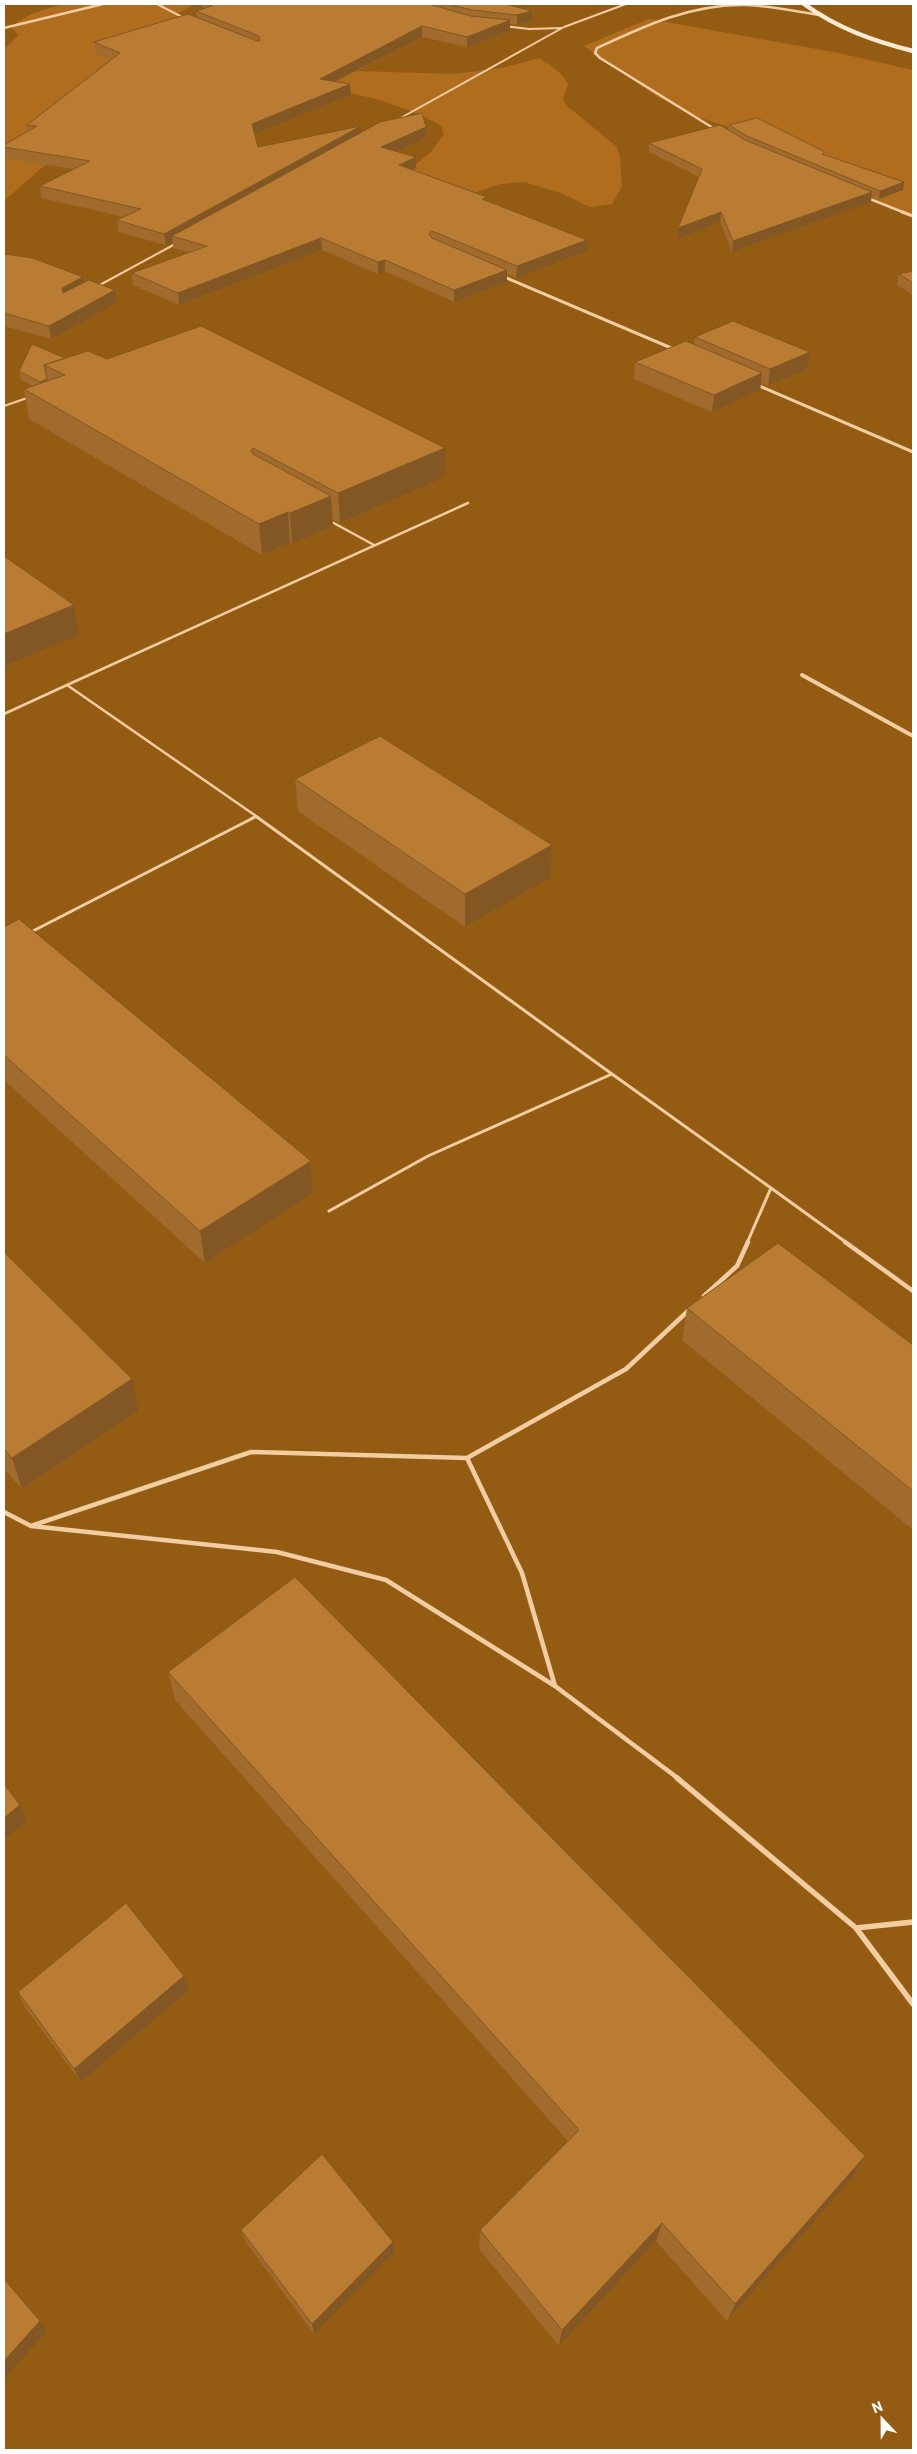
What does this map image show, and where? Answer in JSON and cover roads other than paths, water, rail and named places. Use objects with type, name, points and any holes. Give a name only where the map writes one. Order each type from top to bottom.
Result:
[{"type":"main road","points":[[804,4],[846,30],[887,45],[913,50]]},
{"type":"street","points":[[4,28],[103,4]]},
{"type":"street","points":[[721,132],[595,53],[597,48],[652,22],[702,9],[735,4],[819,15]]},
{"type":"street","points":[[858,194],[913,216]]},
{"type":"street","points":[[496,273],[677,350]]},
{"type":"street","points":[[750,382],[913,452]]},
{"type":"street","points":[[802,675],[913,736]]},
{"type":"lane","points":[[157,4],[189,20]]},
{"type":"lane","points":[[392,122],[564,28],[626,4]]},
{"type":"lane","points":[[502,26],[529,29],[564,28]]},
{"type":"lane","points":[[91,290],[184,239]]},
{"type":"lane","points":[[4,406],[32,397]]},
{"type":"lane","points":[[4,714],[468,503]]},
{"type":"lane","points":[[324,518],[374,545]]},
{"type":"lane","points":[[67,685],[256,816],[913,1291]]},
{"type":"lane","points":[[21,937],[256,816]]},
{"type":"lane","points":[[329,1211],[428,1156],[612,1074]]},
{"type":"lane","points":[[702,1298],[737,1266],[771,1188]]},
{"type":"lane","points":[[31,1526],[251,1452],[467,1458],[626,1369],[696,1305]]},
{"type":"lane","points":[[467,1458],[522,1573],[555,1686]]},
{"type":"lane","points":[[4,1512],[31,1526],[277,1552],[386,1580],[555,1686],[700,1795],[856,1928],[913,2004]]},
{"type":"lane","points":[[856,1928],[913,1922]]}]
